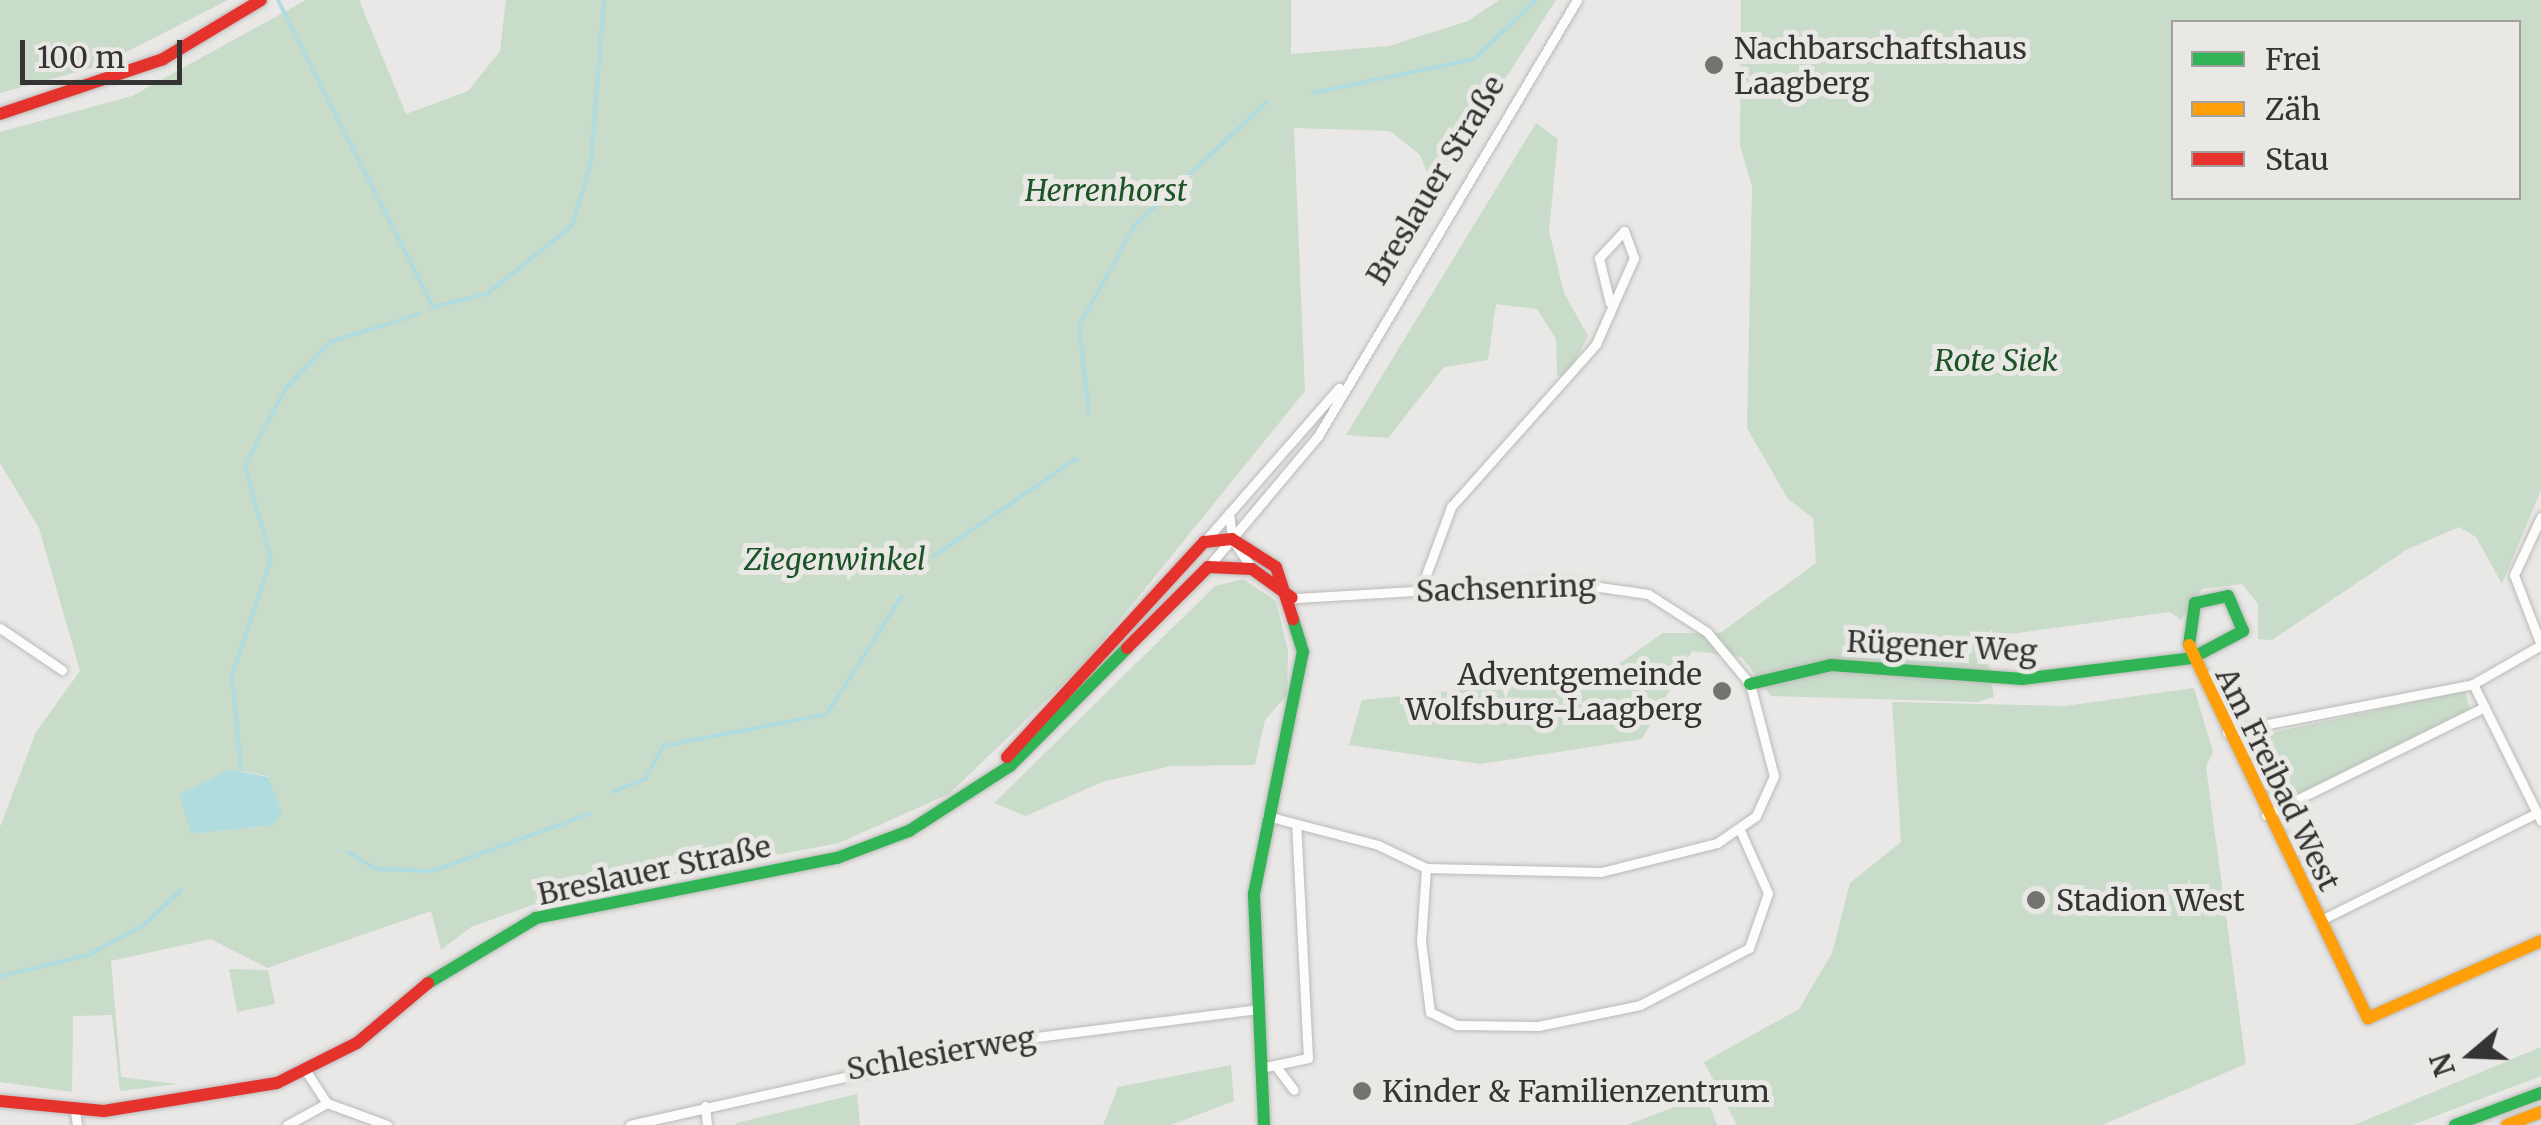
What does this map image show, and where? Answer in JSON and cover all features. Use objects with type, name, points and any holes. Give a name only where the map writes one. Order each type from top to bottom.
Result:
[{"type":"street","points":[[0,114],[124,76],[261,0]]},
{"type":"street","name":"Breslauer Straße","points":[[0,1101],[76,1118],[236,1094],[306,1072],[509,929],[864,850],[989,778],[1095,688],[1208,567],[1318,436],[1339,388],[1577,0]]},
{"type":"street","points":[[1420,591],[1451,507],[1553,403],[1596,344],[1610,304],[1634,258],[1624,232],[1599,258],[1610,304]]},
{"type":"street","name":"Breslauer Straße","points":[[989,778],[1339,388]]},
{"type":"street","points":[[1229,512],[1232,539],[1252,569],[1292,598]]},
{"type":"street","points":[[2227,732],[2474,684],[2541,645],[2514,575],[2541,516]]},
{"type":"street","points":[[1204,542],[1232,539],[1254,549],[1292,598],[1300,676],[1267,816],[1254,894],[1257,1009],[1268,1067],[1264,1125]]},
{"type":"street","points":[[1208,567],[1252,569]]},
{"type":"street","name":"Sachsenring","points":[[1292,598],[1582,582],[1648,594],[1707,632],[1750,684],[1774,776],[1740,830]]},
{"type":"street","name":"Rügener Weg","points":[[1750,684],[1830,664],[2022,680],[2192,658],[2238,641],[2244,617],[2228,596],[2195,603],[2186,628],[2192,658]]},
{"type":"street","points":[[0,628],[62,670]]},
{"type":"street","name":"Am Freibad West","points":[[2192,658],[2266,815],[2372,1020],[2541,941]]},
{"type":"street","name":"Am Freibad West","points":[[2319,921],[2539,817],[2474,684]]},
{"type":"street","points":[[2266,815],[2485,707]]},
{"type":"street","points":[[1267,816],[1426,868],[1533,876],[1634,868],[1740,830],[1768,893],[1749,948],[1640,1005],[1538,1026],[1457,1025],[1430,1012],[1421,941],[1426,868]]},
{"type":"street","points":[[1268,1067],[1308,1058],[1296,824]]},
{"type":"street","name":"Schlesierweg","points":[[630,1125],[1006,1041],[1257,1009]]},
{"type":"street","points":[[1268,1067],[1294,1090]]},
{"type":"street","points":[[306,1072],[327,1104],[388,1125]]},
{"type":"street","points":[[2455,1125],[2541,1092]]},
{"type":"street","points":[[287,1125],[327,1104]]},
{"type":"street","points":[[705,1106],[707,1125]]},
{"type":"street","points":[[2507,1125],[2541,1112]]},
{"type":"green space","points":[[0,0],[228,0],[99,66],[0,93]]},
{"type":"green space","points":[[306,0],[359,0],[406,114],[468,91],[500,51],[506,0],[1291,0],[1291,54],[1389,46],[1468,21],[1499,0],[1556,0],[1434,189],[1420,155],[1390,131],[1294,128],[1305,391],[1084,664],[949,794],[839,843],[555,897],[471,927],[441,950],[431,911],[267,968],[211,939],[111,961],[121,1077],[178,1084],[120,1091],[112,1015],[73,1016],[72,1092],[0,1082],[0,827],[36,732],[80,671],[39,528],[0,463],[0,132],[132,96]],"holes":[[[230,769],[268,776],[274,825],[191,834]]]},
{"type":"green space","name":"Rote Siek","points":[[1741,0],[2541,0],[2541,490],[2502,584],[2476,537],[2459,527],[2406,550],[2272,640],[2258,639],[2258,604],[2242,584],[2202,589],[2181,620],[2170,612],[2004,635],[1988,660],[1994,697],[1978,702],[1771,696],[1742,657],[1692,651],[1642,739],[1480,764],[1349,745],[1362,700],[1601,676],[1663,633],[1720,633],[1816,563],[1813,518],[1788,499],[1747,428],[1752,187],[1740,145]]},
{"type":"green space","points":[[1536,123],[1558,139],[1549,231],[1564,293],[1588,336],[1567,377],[1557,375],[1556,339],[1537,309],[1496,304],[1488,360],[1444,367],[1388,438],[1346,435]]},
{"type":"green space","points":[[1243,579],[1276,601],[1288,651],[1287,695],[1265,720],[1255,765],[1171,766],[1102,782],[1026,816],[994,803],[1215,586]]},
{"type":"green space","name":"Stadion West","points":[[2194,688],[2213,752],[2206,767],[2246,1064],[2102,1125],[1737,1125],[1704,1062],[1799,1009],[1832,953],[1850,883],[1901,842],[1892,702],[2065,706]]},
{"type":"green space","points":[[2465,691],[2470,709],[2279,803],[2269,802],[2238,740]]},
{"type":"green space","points":[[229,969],[268,970],[275,1004],[237,1012]]},
{"type":"green space","points":[[2541,1047],[2541,1076],[2412,1125],[2354,1125]]},
{"type":"green space","points":[[1231,1065],[1234,1101],[1171,1125],[1103,1125],[1118,1087]]},
{"type":"green space","points":[[857,1094],[860,1125],[736,1125],[736,1123]]},
{"type":"green space","points":[[1706,1095],[1717,1125],[1627,1125]]},
{"type":"water","points":[[230,769],[268,777],[282,812],[274,825],[191,834],[180,795]]},
{"type":"waterway","points":[[278,0],[433,307],[487,294],[572,226],[591,162],[604,0]]},
{"type":"waterway","points":[[1313,93],[1474,59],[1535,1]]},
{"type":"waterway","points":[[1089,413],[1079,326],[1135,225],[1267,102]]},
{"type":"waterway","points":[[241,769],[232,675],[271,560],[245,466],[285,389],[330,342],[419,314]]},
{"type":"waterway","points":[[934,556],[1077,458]]},
{"type":"waterway","points":[[613,792],[645,779],[663,746],[827,714],[902,596]]},
{"type":"waterway","points":[[348,852],[376,869],[433,871],[589,814]]},
{"type":"waterway","points":[[0,976],[89,955],[144,925],[181,890]]},
{"type":"traffic: fast","points":[[1750,684],[1831,665],[2022,679],[2192,658],[2243,631],[2228,596],[2195,603],[2189,645]]},
{"type":"traffic: fast","points":[[1264,1125],[1254,894],[1303,652],[1293,619]]},
{"type":"traffic: fast","points":[[428,983],[536,918],[837,858],[909,831],[1010,766],[1127,648]]},
{"type":"traffic: fast","points":[[2455,1125],[2541,1093]]},
{"type":"traffic: slow","points":[[2189,645],[2368,1018],[2541,941]]},
{"type":"traffic: slow","points":[[2507,1125],[2541,1112]]},
{"type":"traffic: jam","points":[[0,114],[163,59],[261,0]]},
{"type":"traffic: jam","points":[[1007,757],[1204,542],[1232,539],[1276,567],[1293,619]]},
{"type":"traffic: jam","points":[[1127,648],[1208,567],[1252,569],[1292,598]]},
{"type":"traffic: jam","points":[[0,1101],[104,1111],[277,1083],[357,1043],[428,983]]},
{"type":"place","name":"Nachbarschaftshaus Laagberg","points":[[1714,65]]},
{"type":"place","name":"Adventgemeinde Wolfsburg-Laagberg","points":[[1722,691]]},
{"type":"place","name":"Stadion West","points":[[2036,900]]},
{"type":"place","name":"Kinder & Familienzentrum","points":[[1362,1091]]},
{"type":"park label","name":"Herrenhorst","points":[[1106,190]]},
{"type":"park label","name":"Ziegenwinkel","points":[[835,559]]}]
